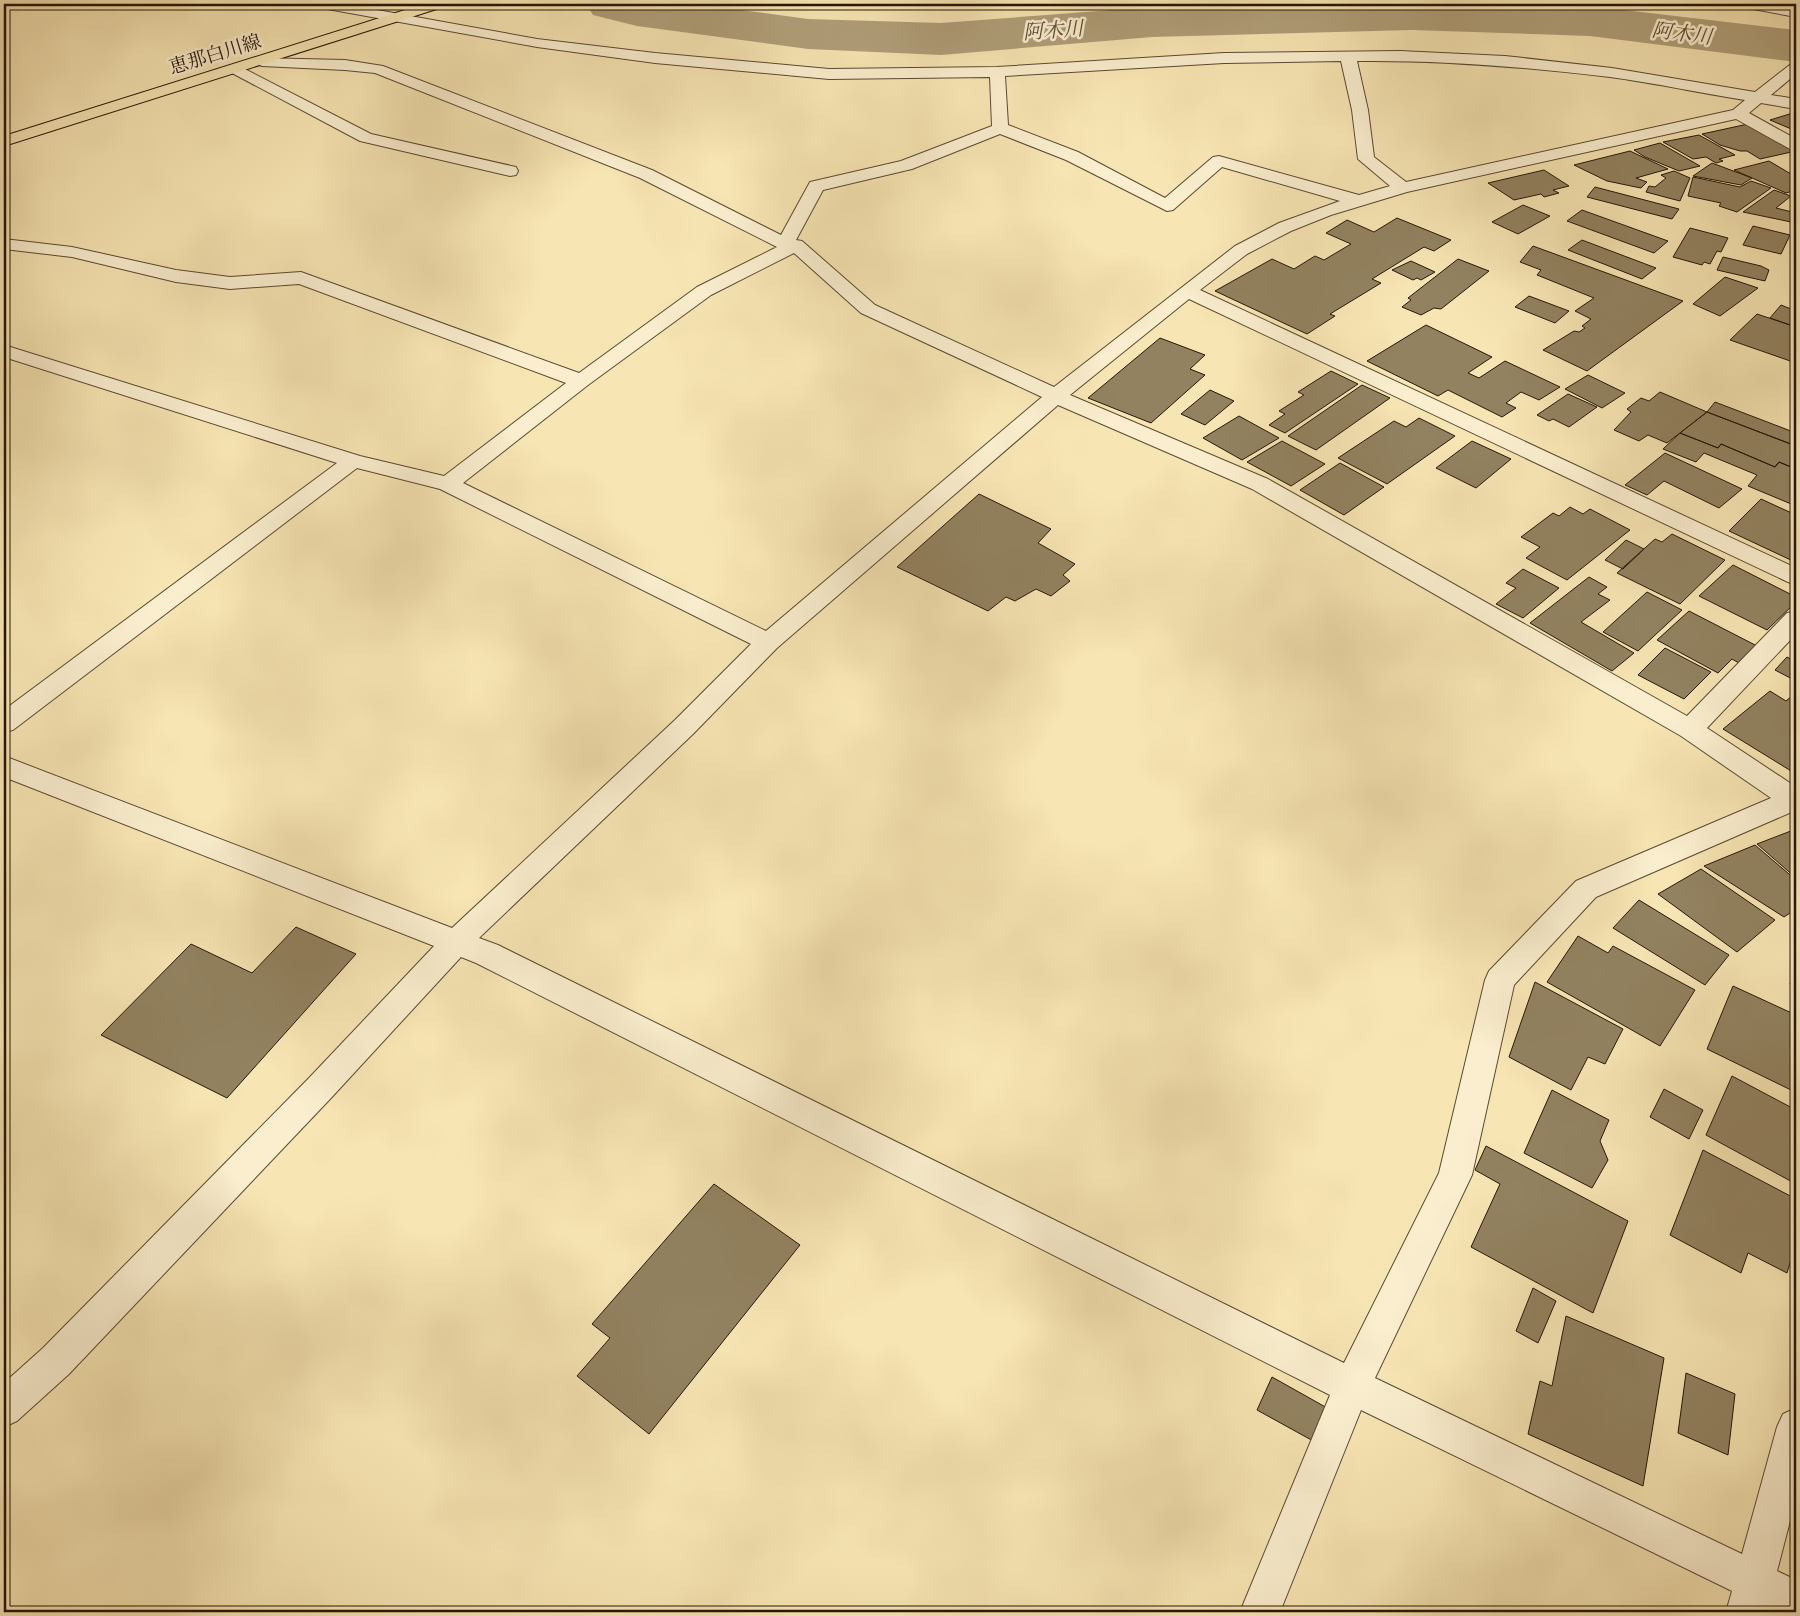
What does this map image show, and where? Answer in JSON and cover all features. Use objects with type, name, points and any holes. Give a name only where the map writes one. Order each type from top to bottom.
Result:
[{"type":"main road","name":"恵那白川線","points":[[4,141],[438,4]]},
{"type":"street","points":[[322,4],[537,43],[655,58],[829,74],[997,72],[1224,58],[1400,56],[1515,62],[1667,82],[1796,104]]},
{"type":"street","points":[[1748,4],[1796,13]]},
{"type":"street","points":[[1348,57],[1360,110],[1366,160],[1402,188]]},
{"type":"street","points":[[262,61],[345,65],[378,70],[646,174],[791,244],[868,309],[1056,396],[1260,484],[1690,729],[1795,800]]},
{"type":"street","points":[[4,1408],[56,1361],[320,1088],[455,943],[684,727],[768,642],[1056,396],[1187,290],[1241,250],[1285,227],[1325,211],[1402,188],[1738,114],[1796,67]]},
{"type":"street","points":[[235,69],[366,138],[510,171]]},
{"type":"street","points":[[997,72],[1000,128]]},
{"type":"street","points":[[1738,114],[1796,145]]},
{"type":"street","points":[[448,484],[581,381],[704,291],[791,244],[816,186],[906,165],[1000,128],[1072,156],[1167,206],[1219,161],[1359,201]]},
{"type":"street","points":[[4,244],[72,252],[176,276],[230,283],[301,278],[581,381]]},
{"type":"street","points":[[1187,290],[1796,577]]},
{"type":"street","points":[[4,351],[353,461],[448,484],[768,642]]},
{"type":"street","points":[[4,723],[353,461]]},
{"type":"street","points":[[1690,729],[1796,619]]},
{"type":"street","points":[[4,766],[496,959],[1352,1386],[1751,1596],[1796,1601]]},
{"type":"street","points":[[1260,1612],[1352,1386],[1455,1175],[1500,980],[1586,888],[1795,800]]},
{"type":"street","points":[[1751,1596],[1796,1427]]},
{"type":"building","points":[[1796,112],[1796,131],[1770,120]]},
{"type":"building","points":[[1748,124],[1796,151],[1760,159],[1747,151],[1740,151],[1720,145],[1702,134]]},
{"type":"building","points":[[1699,135],[1735,155],[1719,159],[1723,161],[1716,163],[1706,157],[1693,159],[1663,142]]},
{"type":"building","points":[[1660,143],[1700,166],[1679,171],[1645,157],[1634,150]]},
{"type":"building","points":[[1630,151],[1668,169],[1636,178],[1647,182],[1641,188],[1607,181],[1574,165]]},
{"type":"building","points":[[1769,161],[1796,177],[1796,190],[1786,193],[1734,170]]},
{"type":"building","points":[[1712,163],[1752,178],[1741,185],[1693,176]]},
{"type":"building","points":[[1544,170],[1569,186],[1553,190],[1559,193],[1544,197],[1541,194],[1514,200],[1488,183]]},
{"type":"building","points":[[1674,171],[1690,178],[1680,201],[1646,192],[1649,186],[1655,187],[1666,178],[1661,175]]},
{"type":"building","points":[[1693,177],[1740,187],[1751,181],[1771,188],[1737,212],[1719,206],[1721,203],[1688,196]]},
{"type":"building","points":[[1595,187],[1679,209],[1672,219],[1587,197]]},
{"type":"building","points":[[1774,190],[1791,196],[1776,208],[1796,213],[1796,223],[1743,212]]},
{"type":"building","points":[[1523,205],[1550,216],[1518,234],[1492,222]]},
{"type":"building","points":[[1582,210],[1668,241],[1654,253],[1567,221]]},
{"type":"building","points":[[1397,218],[1451,240],[1434,251],[1424,247],[1372,279],[1381,283],[1330,314],[1335,316],[1307,334],[1215,291],[1272,259],[1294,269],[1315,256],[1324,260],[1351,244],[1326,233],[1347,220],[1374,232]]},
{"type":"building","points":[[1753,226],[1790,235],[1781,254],[1743,245]]},
{"type":"building","points":[[1690,228],[1728,238],[1721,252],[1717,251],[1710,264],[1704,262],[1702,265],[1673,257]]},
{"type":"building","points":[[1582,240],[1656,268],[1642,279],[1568,250]]},
{"type":"building","points":[[1533,246],[1683,301],[1587,371],[1543,350],[1574,331],[1579,332],[1585,328],[1582,326],[1591,319],[1575,311],[1594,298],[1537,275],[1541,270],[1520,262]]},
{"type":"building","points":[[1723,257],[1761,266],[1769,270],[1765,281],[1717,270]]},
{"type":"building","points":[[1458,259],[1489,271],[1441,309],[1434,308],[1421,315],[1402,307],[1411,300],[1408,298]]},
{"type":"building","points":[[1411,261],[1435,272],[1421,280],[1417,278],[1413,280],[1392,270]]},
{"type":"building","points":[[1725,277],[1758,288],[1720,316],[1693,304]]},
{"type":"building","points":[[1529,296],[1569,311],[1555,323],[1515,307]]},
{"type":"building","points":[[1781,305],[1796,311],[1796,327],[1770,318]]},
{"type":"building","points":[[1757,314],[1796,327],[1796,363],[1730,340]]},
{"type":"building","points":[[1426,325],[1492,357],[1468,373],[1479,378],[1505,361],[1560,387],[1539,400],[1521,392],[1506,403],[1516,408],[1502,417],[1448,390],[1438,396],[1367,361]]},
{"type":"building","points":[[1160,338],[1205,355],[1190,369],[1205,375],[1151,423],[1088,398]]},
{"type":"building","points":[[1331,371],[1358,384],[1285,433],[1269,425],[1285,414],[1279,411],[1304,395],[1298,392]]},
{"type":"building","points":[[1588,375],[1625,393],[1602,408],[1565,389]]},
{"type":"building","points":[[1362,385],[1390,398],[1316,450],[1288,436]]},
{"type":"building","points":[[1210,390],[1234,401],[1205,425],[1181,414]]},
{"type":"building","points":[[1660,392],[1707,412],[1667,443],[1648,435],[1639,441],[1614,430],[1631,412],[1627,409],[1641,398],[1649,401]]},
{"type":"building","points":[[1568,394],[1597,407],[1569,427],[1553,419],[1549,421],[1537,415]]},
{"type":"building","points":[[1715,402],[1796,433],[1796,446],[1707,412]]},
{"type":"building","points":[[1707,412],[1796,446],[1796,469],[1779,462],[1775,467],[1721,444],[1718,448],[1680,433]]},
{"type":"building","points":[[1239,416],[1279,438],[1242,460],[1203,438]]},
{"type":"building","points":[[1419,418],[1455,436],[1387,484],[1338,458],[1394,421],[1406,427]]},
{"type":"building","points":[[1680,433],[1718,448],[1721,444],[1775,467],[1779,462],[1796,469],[1796,506],[1748,486],[1757,475],[1704,453],[1696,462],[1663,449]]},
{"type":"building","points":[[1282,441],[1325,464],[1291,486],[1247,462]]},
{"type":"building","points":[[1472,441],[1511,459],[1476,488],[1436,468]]},
{"type":"building","points":[[1665,453],[1742,489],[1719,508],[1664,481],[1647,495],[1625,485]]},
{"type":"building","points":[[1340,463],[1384,487],[1344,515],[1300,490]]},
{"type":"building","points":[[979,494],[1051,529],[1038,543],[1075,564],[1063,575],[1070,581],[1051,596],[1036,589],[1015,601],[1006,597],[988,611],[897,567]]},
{"type":"building","points":[[1761,499],[1796,515],[1795,562],[1729,531]]},
{"type":"building","points":[[1570,507],[1583,514],[1590,509],[1630,530],[1567,580],[1526,558],[1540,547],[1521,537],[1553,513],[1559,516]]},
{"type":"building","points":[[1672,534],[1725,560],[1680,604],[1617,573],[1655,539],[1662,542]]},
{"type":"building","points":[[1626,540],[1644,549],[1623,569],[1605,560]]},
{"type":"building","points":[[1733,565],[1796,597],[1796,602],[1767,630],[1699,596]]},
{"type":"building","points":[[1523,569],[1559,588],[1523,618],[1496,604],[1516,588],[1506,583]]},
{"type":"building","points":[[1589,577],[1607,587],[1598,594],[1610,600],[1581,622],[1634,653],[1612,671],[1530,623]]},
{"type":"building","points":[[1647,592],[1682,610],[1638,651],[1603,632]]},
{"type":"building","points":[[1689,611],[1757,646],[1739,663],[1732,659],[1718,673],[1657,640]]},
{"type":"building","points":[[1665,648],[1711,672],[1684,699],[1638,675]]},
{"type":"building","points":[[1787,657],[1796,662],[1796,681],[1775,670]]},
{"type":"building","points":[[1770,691],[1786,701],[1792,696],[1796,699],[1796,774],[1723,729]]},
{"type":"building","points":[[1796,829],[1796,878],[1757,844]]},
{"type":"building","points":[[1755,845],[1796,880],[1796,909],[1784,917],[1704,866]]},
{"type":"building","points":[[1701,869],[1775,920],[1737,952],[1658,894]]},
{"type":"building","points":[[1639,900],[1729,955],[1705,985],[1613,928]]},
{"type":"building","points":[[296,927],[356,954],[227,1098],[101,1035],[191,944],[252,973]]},
{"type":"building","points":[[1578,936],[1608,953],[1613,946],[1695,990],[1660,1046],[1547,982]]},
{"type":"building","points":[[1796,967],[1796,987],[1790,984]]},
{"type":"building","points":[[1535,982],[1623,1029],[1605,1064],[1588,1057],[1571,1090],[1509,1057]]},
{"type":"building","points":[[1733,986],[1796,1015],[1796,1075],[1791,1090],[1707,1049]]},
{"type":"building","points":[[1732,1076],[1796,1110],[1796,1184],[1706,1135]]},
{"type":"building","points":[[1664,1089],[1703,1110],[1689,1139],[1650,1117]]},
{"type":"building","points":[[1552,1090],[1609,1120],[1600,1141],[1608,1160],[1592,1188],[1524,1153]]},
{"type":"building","points":[[1486,1146],[1628,1221],[1593,1313],[1471,1247],[1500,1184],[1475,1170]]},
{"type":"building","points":[[1703,1150],[1796,1199],[1796,1243],[1787,1273],[1748,1253],[1741,1273],[1670,1235]]},
{"type":"building","points":[[714,1184],[800,1245],[649,1434],[577,1376],[610,1338],[592,1324]]},
{"type":"building","points":[[1533,1288],[1556,1301],[1538,1343],[1516,1331]]},
{"type":"building","points":[[1566,1316],[1664,1358],[1643,1486],[1528,1434],[1540,1381],[1552,1386]]},
{"type":"building","points":[[1686,1373],[1735,1394],[1728,1455],[1678,1433]]},
{"type":"building","points":[[1272,1377],[1329,1409],[1315,1442],[1257,1410]]},
{"type":"waterway","name":"阿木川","points":[[611,4],[637,11],[808,34],[941,39],[1152,22],[1412,15],[1590,21],[1796,46]]}]
